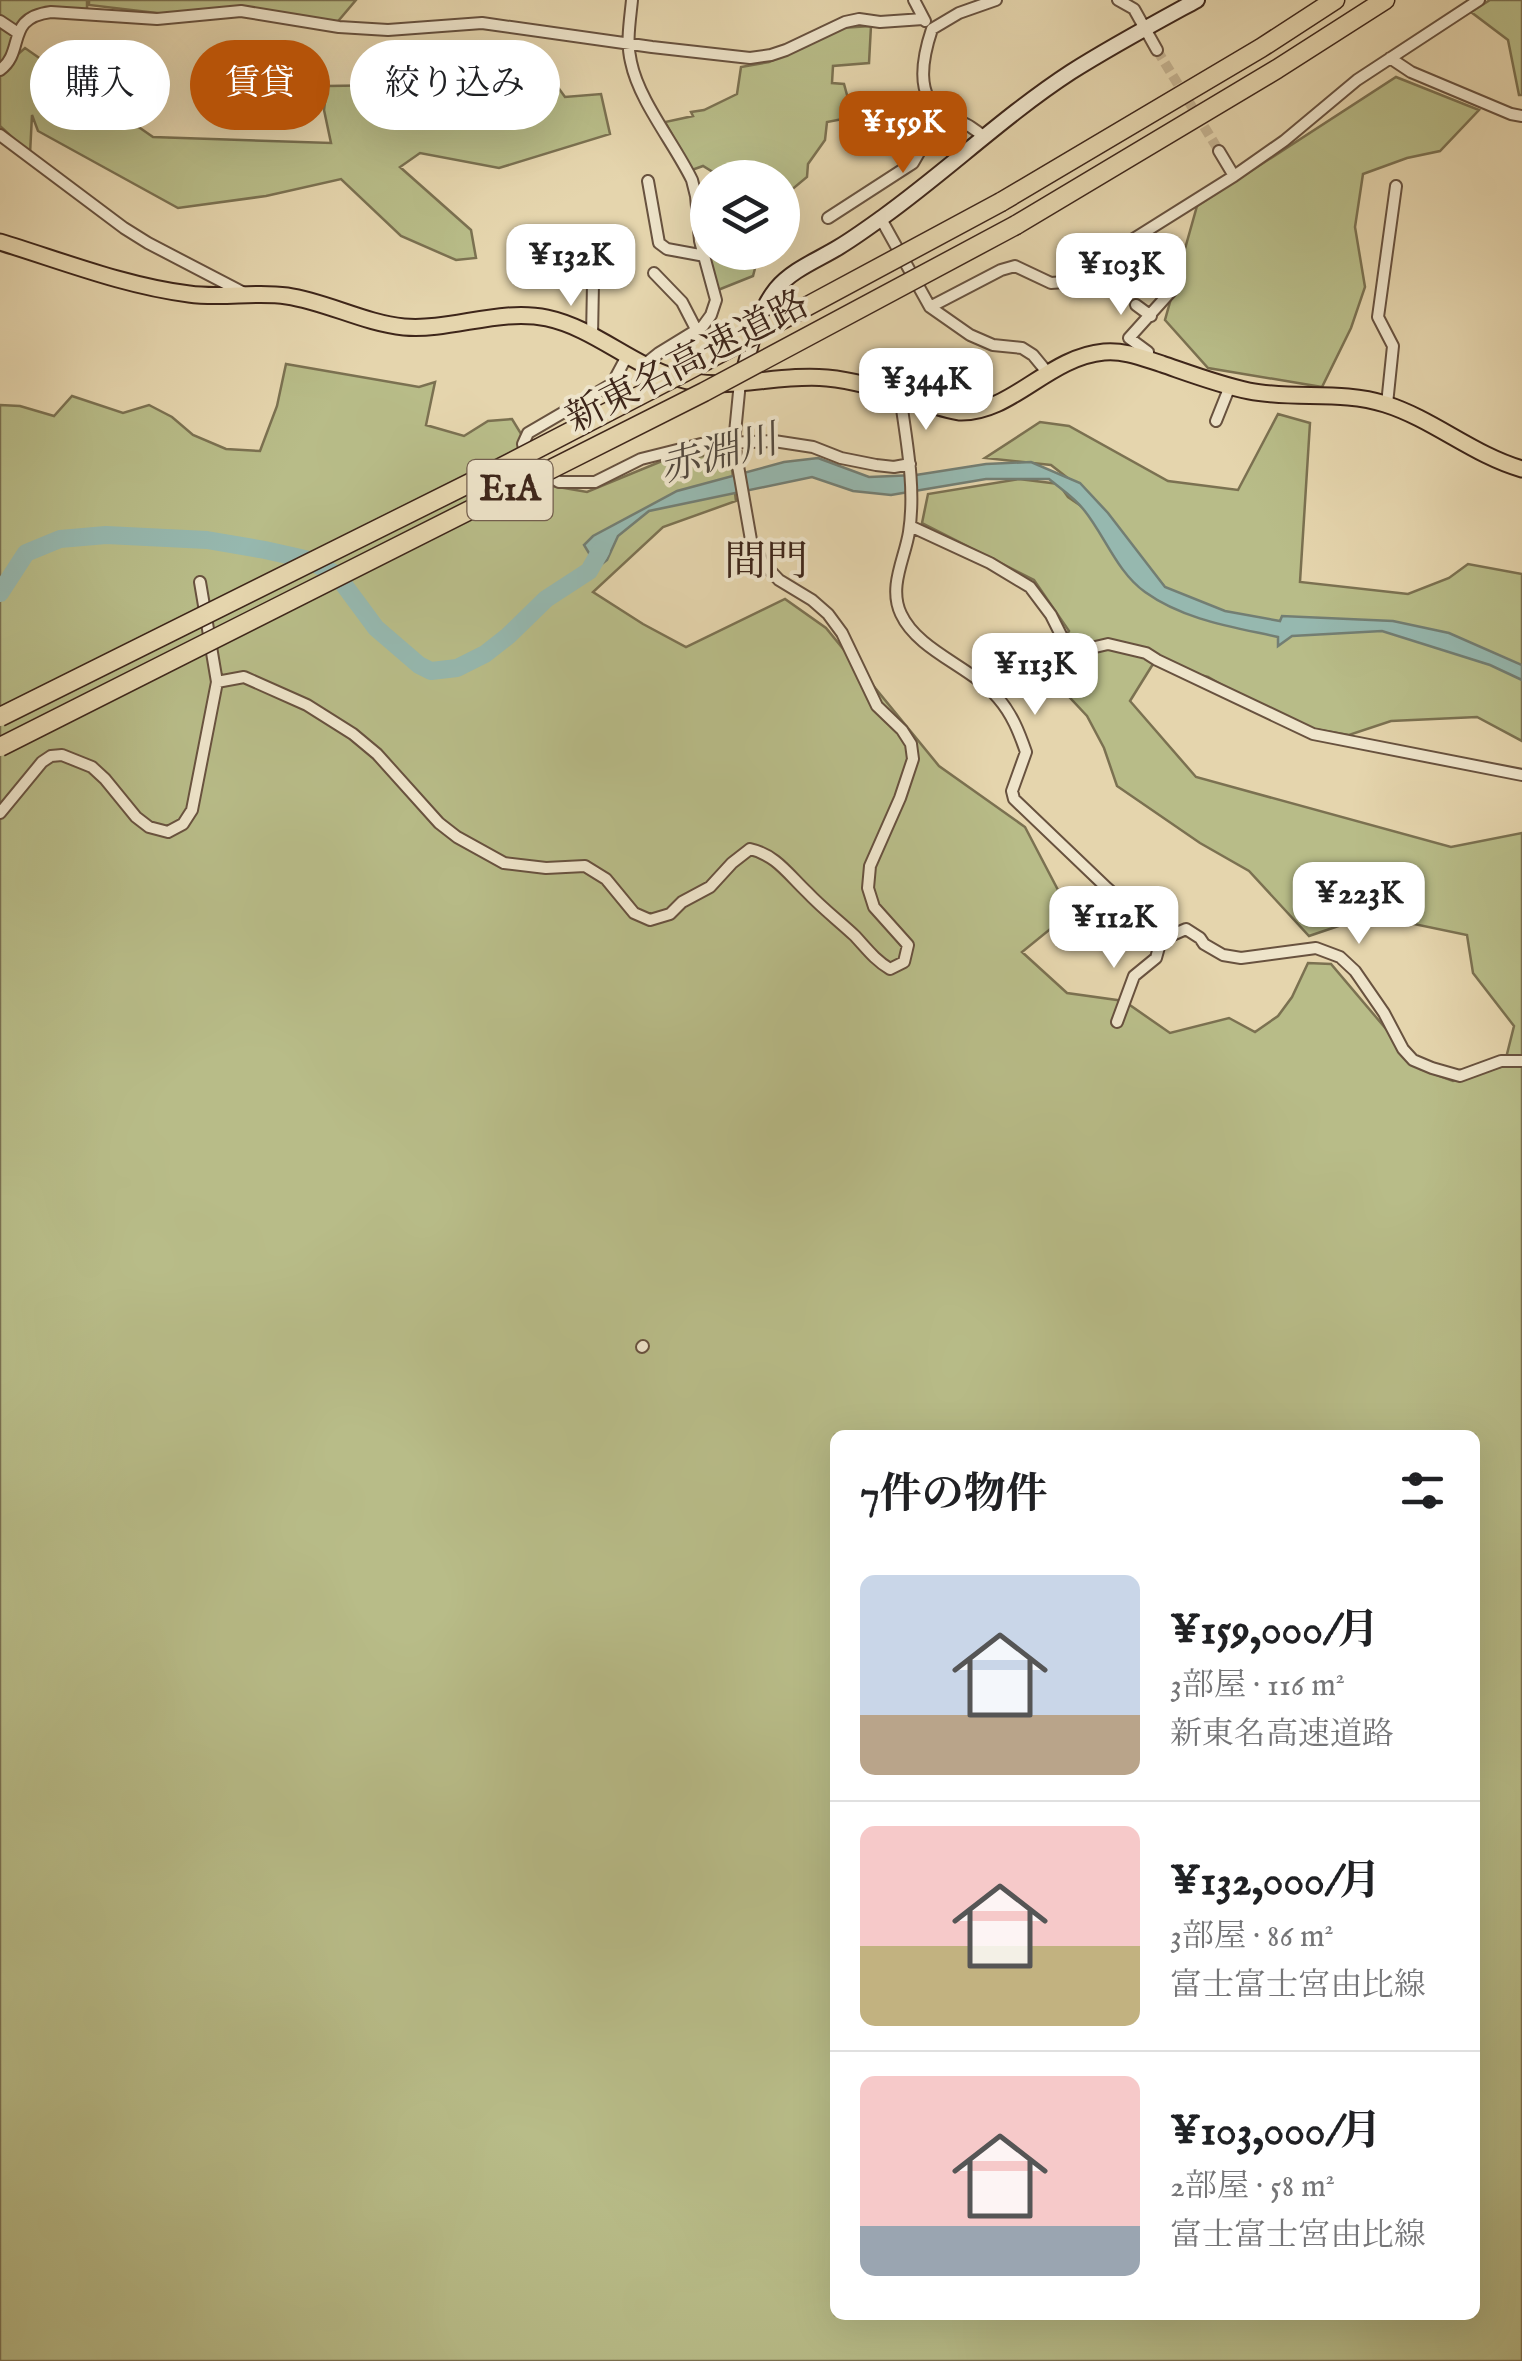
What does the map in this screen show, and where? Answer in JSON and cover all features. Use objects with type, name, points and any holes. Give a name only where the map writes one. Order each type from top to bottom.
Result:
[{"type":"highway","name":"新東名高速道路","points":[[0,717],[686,372],[1001,202],[1335,0]]},
{"type":"highway","name":"新東名高速道路","points":[[0,747],[704,392],[1016,225],[1385,0]]},
{"type":"main road","points":[[0,242],[137,284],[195,295],[292,296],[386,325],[426,328],[530,316],[564,323],[679,379],[706,384],[827,378],[854,382],[944,409],[975,412],[995,405],[1047,372],[1078,358],[1106,351],[1128,353],[1262,394],[1358,398],[1387,404],[1486,455],[1522,469]]},
{"type":"street","points":[[632,0],[628,42],[631,64],[640,89],[690,176]]},
{"type":"street","points":[[914,0],[932,29]]},
{"type":"street","points":[[985,138],[929,101],[922,79],[924,53],[932,29],[959,13],[996,0]]},
{"type":"street","points":[[1118,0],[1134,9],[1157,50]]},
{"type":"street","points":[[217,682],[244,677],[307,705],[353,734],[378,754],[439,823],[504,863],[546,868],[586,866],[606,879],[634,914],[650,920],[670,914],[682,902],[710,887],[750,849],[764,852],[875,960],[890,968],[904,962],[908,945],[874,907],[868,888],[870,866],[913,759],[911,744],[876,706],[842,633],[828,614],[779,580],[763,563],[751,540],[734,443],[740,382],[760,317],[779,285],[934,180],[1070,74],[1197,0]]},
{"type":"street","points":[[930,308],[1000,270],[1015,266],[1050,282],[1064,282],[1234,176],[1284,141],[1356,80],[1478,0]]},
{"type":"street","points":[[0,70],[12,56],[18,33],[28,20],[51,12],[156,19],[241,11],[338,27],[388,30],[482,23],[750,58],[771,56],[845,22],[923,19]]},
{"type":"street","points":[[0,21],[18,33]]},
{"type":"street","points":[[1390,58],[1410,72],[1522,116]]},
{"type":"street","points":[[828,218],[914,163],[942,113]]},
{"type":"street","points":[[0,135],[124,228],[245,293]]},
{"type":"street","points":[[1219,151],[1234,176]]},
{"type":"street","points":[[648,182],[659,243],[690,253]]},
{"type":"street","points":[[1387,404],[1393,346],[1378,316],[1396,186]]},
{"type":"street","points":[[880,219],[930,308],[970,335],[1022,348],[1047,372]]},
{"type":"street","points":[[644,365],[703,326],[716,300],[708,270]]},
{"type":"street","points":[[195,295],[203,271]]},
{"type":"street","points":[[654,274],[683,298],[697,331]]},
{"type":"street","points":[[592,337],[593,283]]},
{"type":"street","points":[[1148,359],[1148,352],[1129,338],[1174,288]]},
{"type":"street","points":[[1136,305],[1151,316]]},
{"type":"street","points":[[627,356],[612,384],[528,433],[523,444],[528,462],[559,482],[595,482],[642,459],[701,444],[774,440],[813,447],[840,458],[910,468]]},
{"type":"street","points":[[1216,421],[1230,386]]},
{"type":"street","points":[[900,395],[911,497],[910,526],[897,577],[900,614],[924,642],[997,695],[1012,716],[1026,752],[1012,791],[1014,799],[1161,940]]},
{"type":"street","points":[[910,526],[990,563],[1030,587],[1074,652],[1108,644],[1146,653],[1314,734],[1522,775]]},
{"type":"street","points":[[0,813],[42,762],[62,755],[92,766],[148,827],[168,832],[183,824],[192,810],[217,682],[200,582]]},
{"type":"street","points":[[1161,940],[1186,929],[1223,955],[1241,958],[1316,948],[1340,956],[1384,1013],[1412,1060],[1460,1076],[1501,1061],[1522,1061]]},
{"type":"street","points":[[1118,1022],[1134,976],[1156,958],[1161,940]]},
{"type":"green space","points":[[0,0],[87,0],[87,10],[54,9],[35,14],[23,30],[10,61],[25,48],[30,51],[30,154],[0,126]]},
{"type":"green space","points":[[89,0],[356,0],[334,26],[241,11],[182,16],[89,5]]},
{"type":"green space","points":[[1490,0],[1522,0],[1522,95],[1508,40],[1471,12]]},
{"type":"green space","points":[[871,26],[869,63],[833,66],[832,83],[844,84],[853,117],[827,122],[825,140],[808,164],[807,177],[800,183],[800,160],[690,160],[690,166],[665,122],[693,116],[691,112],[737,94],[741,67],[769,62],[841,28]]},
{"type":"green space","points":[[1396,77],[1479,110],[1440,151],[1363,174],[1355,227],[1365,287],[1351,328],[1322,387],[1208,368],[1165,320],[1197,206]]},
{"type":"green space","points":[[330,86],[350,86],[350,130],[560,130],[560,90],[565,97],[601,94],[610,134],[499,168],[420,153],[400,167],[471,230],[476,258],[456,260],[401,236],[341,179],[266,196],[178,208],[38,131],[143,130],[153,137],[331,143]]},
{"type":"green space","points":[[713,270],[755,270],[753,276],[718,290]]},
{"type":"green space","points":[[286,364],[419,387],[435,382],[426,425],[464,436],[488,421],[512,419],[553,486],[587,492],[662,461],[730,453],[736,501],[663,527],[593,592],[686,647],[785,599],[826,628],[939,766],[1025,827],[1070,913],[1022,952],[1067,993],[1124,1001],[1170,1033],[1229,1018],[1255,1032],[1278,1016],[1308,963],[1331,964],[1420,1069],[1453,1081],[1504,1066],[1514,1026],[1473,973],[1467,935],[1371,915],[1309,936],[1249,871],[1117,786],[1104,748],[1087,716],[1044,670],[1069,631],[1034,580],[922,523],[928,494],[1019,479],[1059,484],[1171,595],[1092,497],[1051,465],[985,458],[1040,422],[1069,426],[1168,481],[1238,490],[1278,414],[1310,423],[1300,582],[1408,594],[1449,578],[1468,564],[1522,574],[1522,741],[1477,717],[1391,721],[1349,735],[1314,729],[1260,707],[1208,677],[1153,664],[1130,701],[1196,777],[1451,847],[1522,833],[1522,2361],[0,2361],[0,405],[20,406],[54,416],[72,396],[123,413],[149,405],[172,417],[193,435],[226,449],[260,451],[277,406]]},
{"type":"water","points":[[818,458],[869,477],[1031,462],[1080,483],[1165,587],[1225,611],[1280,621],[1282,616],[1393,621],[1449,633],[1522,665],[1522,680],[1490,665],[1382,631],[1292,636],[1278,646],[1278,637],[1176,609],[1135,584],[1084,510],[1049,479],[986,479],[891,495],[853,491],[812,477],[649,511],[618,536],[607,560],[589,574],[592,558],[584,545],[593,536],[677,491],[784,462]]},
{"type":"waterway","name":"赤淵川","points":[[0,593],[26,553],[60,539],[106,535],[207,540],[265,550],[305,559],[336,574],[376,628],[431,671],[457,668],[485,654],[546,599],[589,571],[601,550]]},
{"type":"tunnel","points":[[1157,50],[1219,151]]},
{"type":"district","name":"間門","points":[[766,563]]}]
